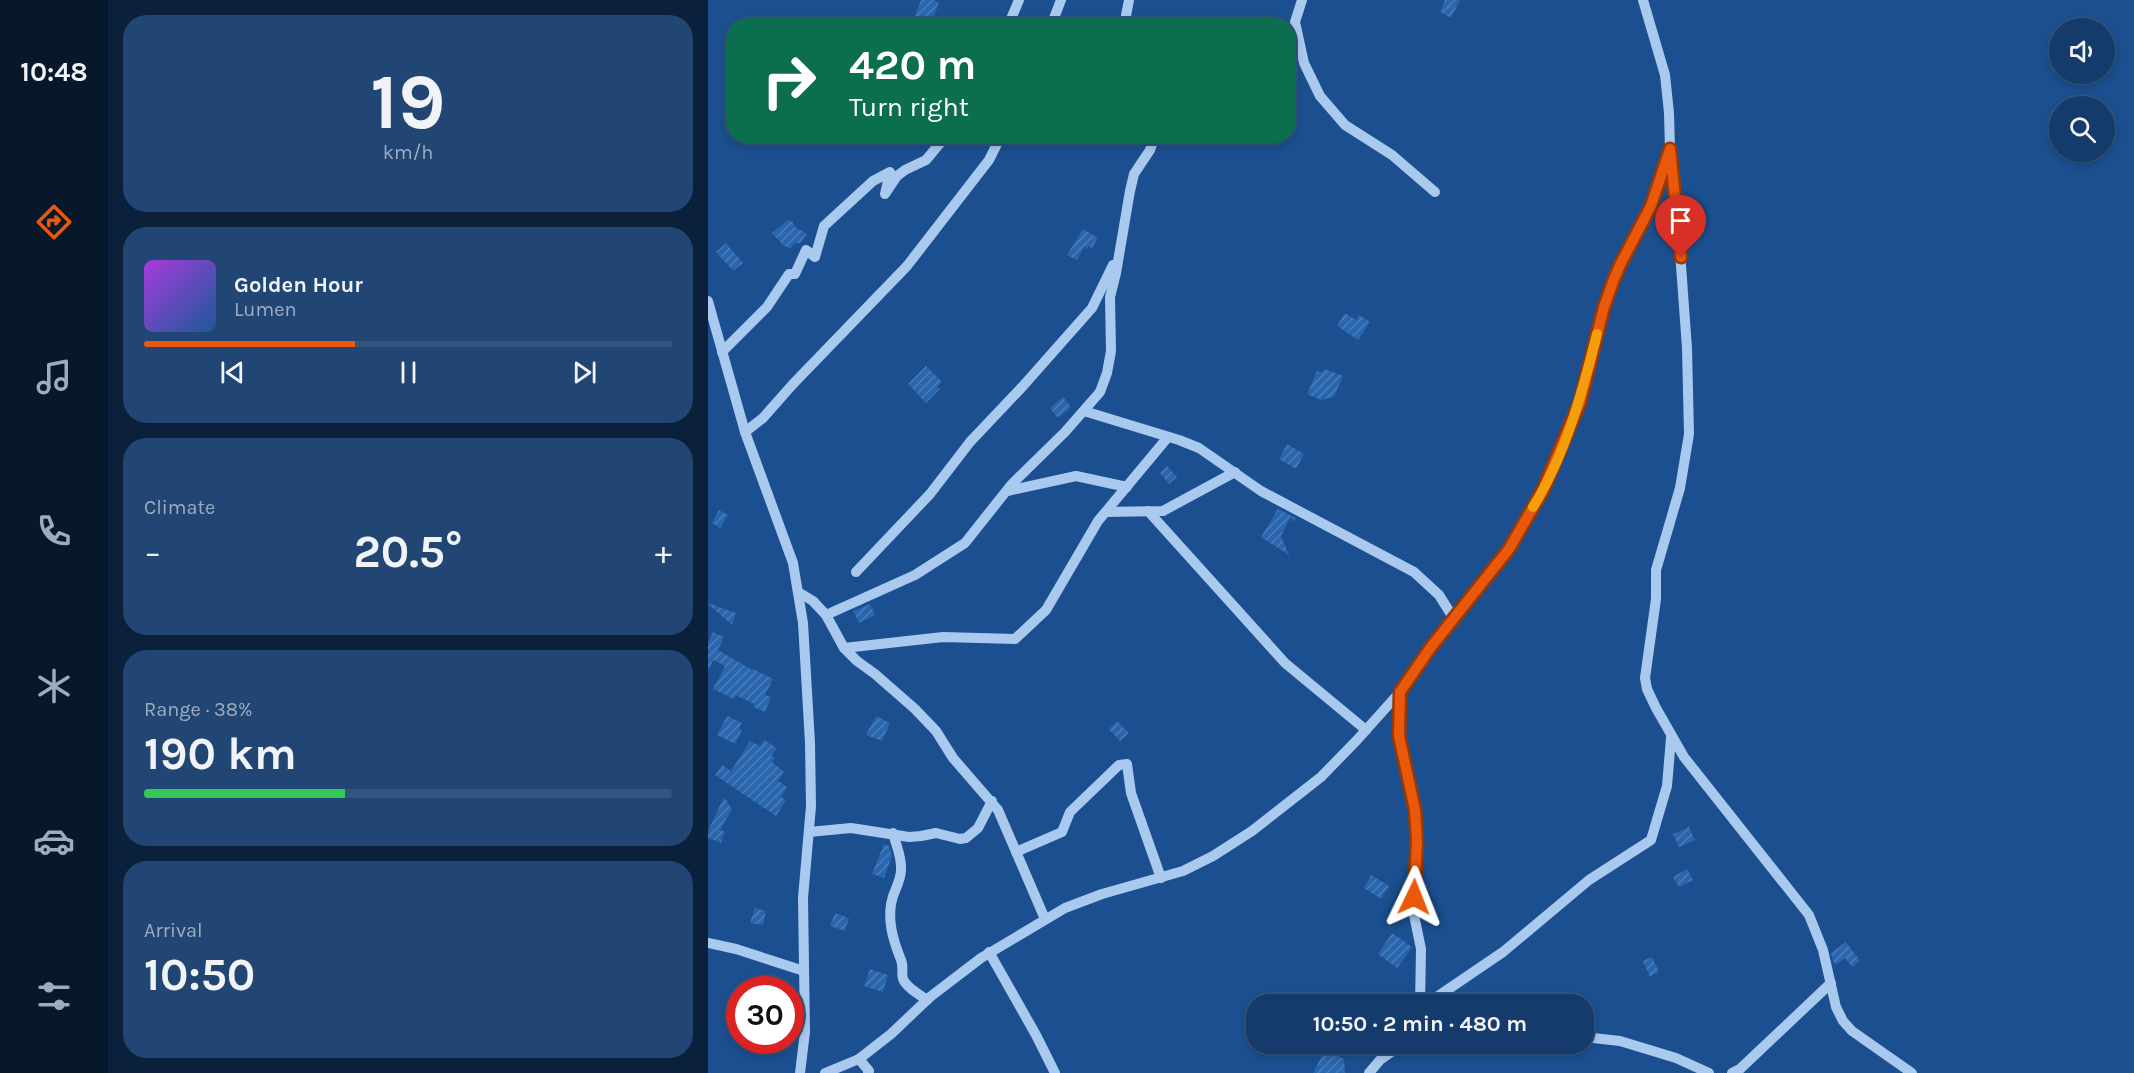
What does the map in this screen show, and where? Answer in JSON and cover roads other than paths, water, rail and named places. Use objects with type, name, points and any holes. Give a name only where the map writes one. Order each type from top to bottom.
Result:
[{"type":"street","points":[[1011,18],[1019,0]]},
{"type":"street","points":[[1054,18],[1061,0]]},
{"type":"street","points":[[1126,18],[1129,0]]},
{"type":"street","points":[[1296,19],[1302,0]]},
{"type":"street","points":[[1643,0],[1665,75],[1684,300],[1689,434],[1680,488],[1656,570],[1656,599],[1645,678],[1647,689],[1671,738],[1701,780],[1742,828],[1809,915],[1823,950],[1836,1007],[1843,1021],[1852,1031],[1912,1073]]},
{"type":"street","points":[[1296,27],[1304,63],[1320,96],[1345,125],[1392,155],[1435,192]]},
{"type":"street","points":[[722,352],[767,307],[789,273],[795,274],[806,250],[815,257],[824,226],[873,181],[890,172],[885,194],[897,176],[926,160],[939,144]]},
{"type":"street","points":[[746,432],[763,418],[907,266],[989,160],[997,144]]},
{"type":"street","points":[[826,615],[915,575],[953,552],[964,543],[1007,491],[1100,392],[1112,351],[1110,297],[1134,174],[1152,144]]},
{"type":"street","points":[[825,1073],[859,1059],[891,1034],[927,1000],[989,952],[1045,919],[1081,900],[1183,871],[1213,856],[1252,831],[1321,777],[1366,730],[1400,692],[1509,549],[1543,490],[1580,402],[1604,307],[1614,279],[1651,206],[1670,149]]},
{"type":"street","points":[[856,572],[930,494],[970,442],[1092,308],[1120,253]]},
{"type":"street","points":[[708,301],[746,432],[793,563],[803,623],[810,743],[809,832],[802,898],[805,1032],[800,1073]]},
{"type":"street","points":[[1084,411],[1199,448],[1261,491],[1414,572],[1439,595],[1454,619]]},
{"type":"street","points":[[844,648],[943,637],[1015,639],[1046,610],[1098,520],[1168,437]]},
{"type":"street","points":[[1106,512],[1163,511],[1235,472]]},
{"type":"street","points":[[1007,491],[1076,476],[1127,487]]},
{"type":"street","points":[[1148,512],[1285,663],[1366,730]]},
{"type":"street","points":[[798,592],[813,601],[826,615],[844,648],[936,730],[953,758],[992,801],[1045,919]]},
{"type":"street","points":[[1400,692],[1399,736],[1415,810],[1417,842],[1414,915],[1421,949],[1420,994]]},
{"type":"street","points":[[1441,994],[1503,952],[1589,880],[1651,840],[1667,786],[1671,738]]},
{"type":"street","points":[[1016,852],[1062,831],[1070,812],[1119,765],[1127,764],[1131,793],[1161,878]]},
{"type":"street","points":[[809,832],[851,828],[921,836],[936,833],[960,839],[966,838],[978,828],[992,801]]},
{"type":"street","points":[[892,833],[901,858],[902,872],[892,898],[891,930],[896,951],[903,966],[902,977],[905,983],[927,1000]]},
{"type":"street","points":[[708,943],[736,949],[804,971]]},
{"type":"street","points":[[989,952],[1029,1021],[1055,1073]]},
{"type":"street","points":[[1732,1073],[1740,1069],[1831,983]]},
{"type":"street","points":[[1594,1038],[1620,1041],[1665,1054],[1709,1073]]},
{"type":"street","points":[[1369,1073],[1389,1054]]},
{"type":"street","points":[[859,1059],[868,1073]]}]
